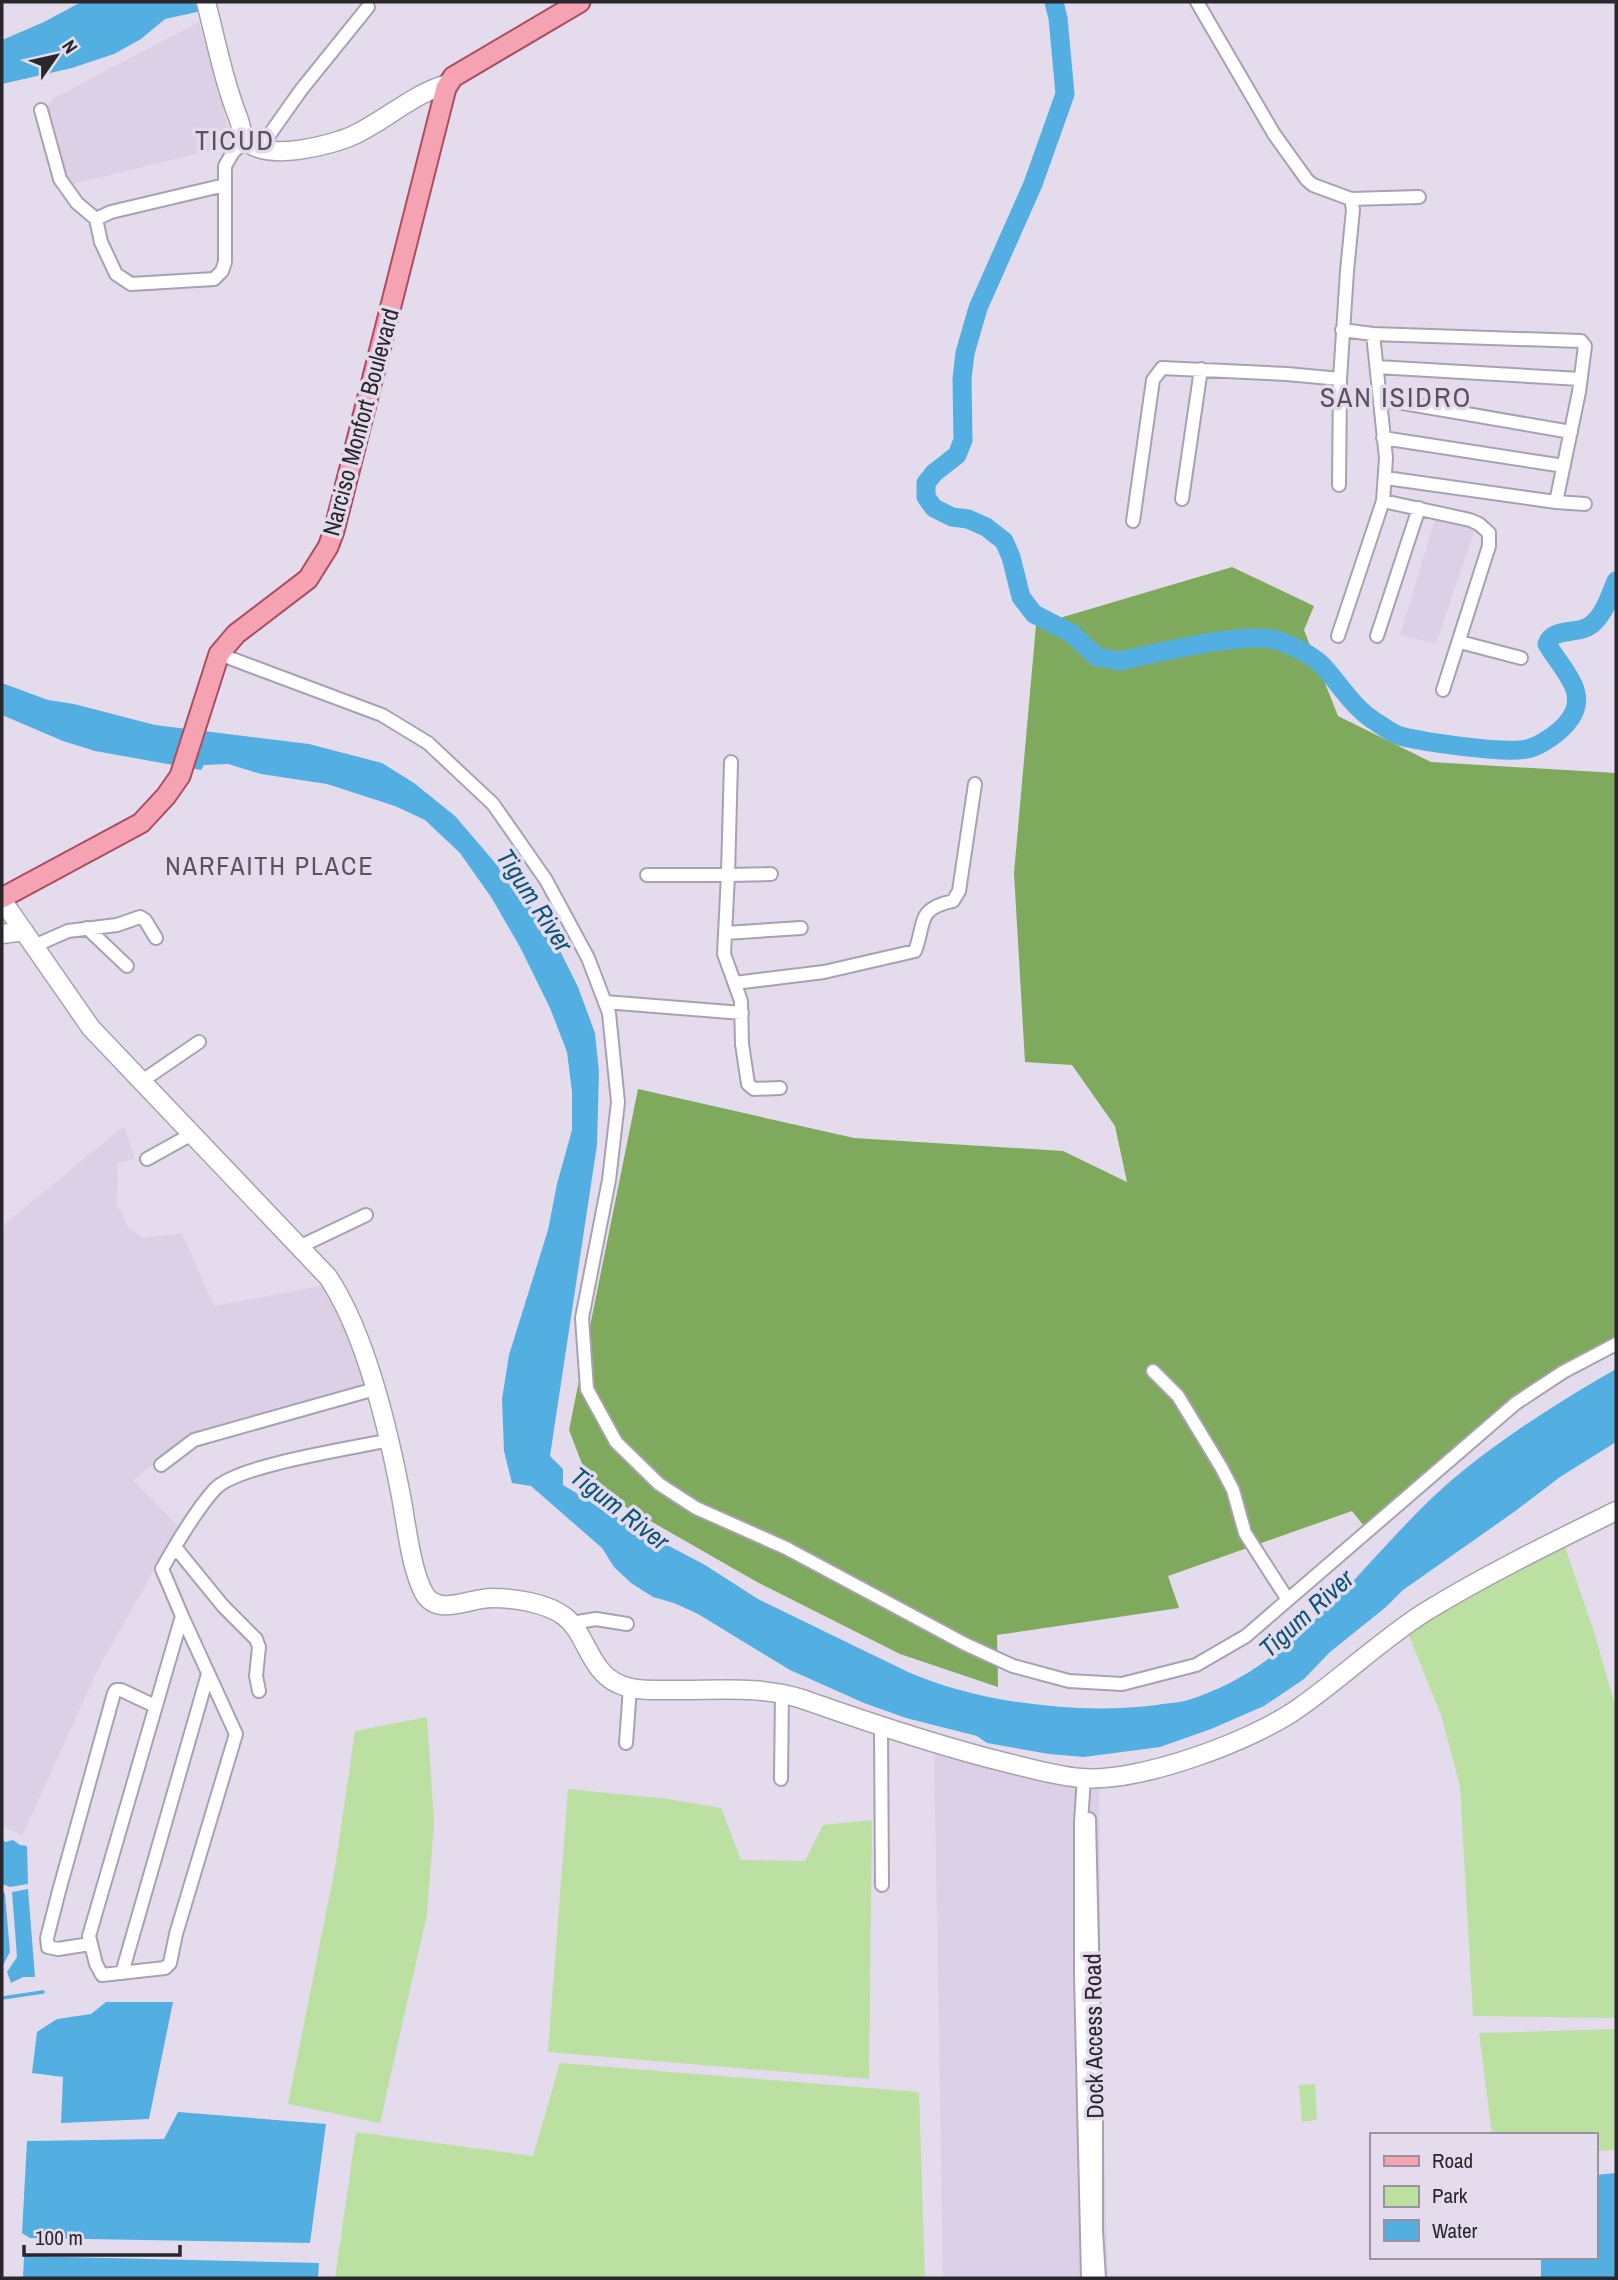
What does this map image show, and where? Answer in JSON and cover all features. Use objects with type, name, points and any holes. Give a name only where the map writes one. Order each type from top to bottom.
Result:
[{"type":"main road","points":[[448,84],[453,77],[580,2]]},
{"type":"main road","name":"Narciso Monfort Boulevard","points":[[2,899],[141,823],[180,776],[217,659],[236,634],[308,579],[328,547],[365,416],[441,99],[448,84]]},
{"type":"street","points":[[205,2],[232,104],[253,144],[281,152],[304,150],[352,135],[432,89],[448,84]]},
{"type":"street","points":[[1197,2],[1275,134],[1307,180],[1313,185],[1351,199],[1419,197]]},
{"type":"street","points":[[41,110],[60,179],[77,202],[96,219],[100,242],[116,274],[131,284],[214,279],[222,271],[225,262],[225,166],[233,152],[253,144],[302,90],[368,7]]},
{"type":"street","points":[[96,219],[111,212],[225,185]]},
{"type":"street","points":[[1339,485],[1342,330],[1353,210],[1351,199]]},
{"type":"street","points":[[1342,330],[1373,334],[1581,341],[1585,346],[1580,379],[1556,502]]},
{"type":"street","points":[[1338,636],[1383,501],[1386,478],[1381,399],[1373,334]]},
{"type":"street","points":[[1377,367],[1580,379]]},
{"type":"street","points":[[1133,522],[1153,380],[1162,368],[1340,379]]},
{"type":"street","points":[[1182,499],[1201,369]]},
{"type":"street","points":[[1381,399],[1571,432]]},
{"type":"street","points":[[1383,438],[1564,466]]},
{"type":"street","points":[[1386,478],[1585,505]]},
{"type":"street","points":[[1383,501],[1470,520],[1489,533],[1489,546],[1443,690]]},
{"type":"street","points":[[1377,636],[1414,530],[1419,508]]},
{"type":"street","points":[[1460,642],[1521,658]]},
{"type":"street","points":[[217,659],[382,715],[428,743],[493,804],[546,880],[588,958],[609,1013],[618,1102],[609,1180],[582,1318],[587,1389],[616,1442],[659,1485],[696,1508],[786,1548],[965,1644],[1013,1666],[1069,1681],[1122,1684],[1196,1665],[1246,1636],[1516,1403],[1563,1372],[1616,1344]]},
{"type":"street","points":[[731,762],[724,954],[739,990],[742,1044],[748,1084],[754,1089],[780,1088]]},
{"type":"street","points":[[735,983],[824,972],[915,951],[919,929],[932,908],[953,901],[959,891],[975,784]]},
{"type":"street","points":[[647,875],[771,874]]},
{"type":"street","points":[[2,899],[79,1014],[328,1277],[340,1295],[390,1440],[415,1567],[423,1592],[435,1604],[447,1606],[491,1597],[542,1605],[560,1612],[572,1622],[588,1652],[606,1675],[620,1685],[647,1690],[782,1693],[881,1727],[1042,1772],[1084,1787],[1166,1765],[1268,1726],[1298,1709],[1395,1632],[1427,1611],[1513,1561],[1616,1511]]},
{"type":"street","points":[[2,934],[29,938],[117,925],[140,917],[145,920],[156,938]]},
{"type":"street","points":[[86,928],[127,966]]},
{"type":"street","points":[[726,933],[801,928]]},
{"type":"street","points":[[605,1002],[742,1013]]},
{"type":"street","points":[[142,1081],[199,1042]]},
{"type":"street","points":[[147,1159],[192,1134]]},
{"type":"street","points":[[299,1247],[366,1215]]},
{"type":"street","points":[[1153,1371],[1178,1396],[1221,1466],[1233,1490],[1245,1533],[1287,1600]]},
{"type":"street","points":[[161,1465],[194,1440],[374,1389]]},
{"type":"street","points":[[182,1616],[89,1936],[102,1975],[165,1968],[170,1963],[176,1934],[236,1734],[162,1569],[216,1488],[230,1479],[279,1463],[390,1440]]},
{"type":"street","points":[[175,1546],[223,1605],[256,1639],[259,1647],[256,1676],[259,1691]]},
{"type":"street","points":[[572,1622],[596,1619],[627,1624]]},
{"type":"street","points":[[122,1973],[208,1674]]},
{"type":"street","points":[[625,1743],[630,1687]]},
{"type":"street","points":[[90,1944],[58,1949],[48,1947],[47,1938],[59,1891],[114,1693],[121,1690],[155,1706]]},
{"type":"street","points":[[780,1779],[782,1693]]},
{"type":"street","points":[[881,1727],[882,1885]]},
{"type":"street","name":"Dock Access Road","points":[[1084,1787],[1081,1822],[1081,1975],[1088,2278]]},
{"type":"street","name":"Dock Access Road","points":[[1084,1787],[1090,1823],[1099,2278]]},
{"type":"shaded area","points":[[199,22],[233,145],[69,185],[47,108],[52,99]]},
{"type":"shaded area","points":[[1436,516],[1475,529],[1436,644],[1400,635]]},
{"type":"shaded area","points":[[124,1126],[135,1159],[118,1163],[117,1204],[129,1228],[144,1238],[182,1233],[214,1306],[325,1285],[333,1296],[365,1383],[198,1431],[133,1480],[179,1527],[100,1665],[22,1836],[2,1825],[2,1226]]},
{"type":"shaded area","points":[[934,1748],[1099,1785],[1102,2072],[1108,2278],[943,2278]]},
{"type":"green space","points":[[1232,567],[1314,606],[1304,630],[1338,716],[1431,762],[1616,773],[1616,1338],[1516,1398],[1364,1526],[1352,1511],[1168,1576],[1179,1608],[997,1635],[998,1687],[900,1654],[757,1582],[591,1487],[569,1430],[638,1089],[854,1138],[1063,1151],[1127,1182],[1115,1126],[1072,1065],[1025,1062],[1014,873],[1036,625]]},
{"type":"green space","points":[[1565,1547],[1595,1635],[1616,1709],[1616,2018],[1473,2016],[1460,1786],[1441,1715],[1408,1633],[1515,1570]]},
{"type":"green space","points":[[427,1717],[434,1822],[427,1914],[380,2123],[288,2104],[335,1868],[355,1731]]},
{"type":"green space","points":[[568,1789],[668,1799],[721,1808],[741,1860],[805,1861],[823,1825],[872,1820],[869,2079],[548,2052]]},
{"type":"green space","points":[[1616,2029],[1616,2150],[1597,2151],[1597,2133],[1492,2133],[1479,2033]]},
{"type":"green space","points":[[560,2063],[919,2092],[925,2278],[335,2278],[356,2132],[533,2156]]},
{"type":"green space","points":[[1315,2084],[1317,2120],[1302,2122],[1299,2085]]},
{"type":"water","points":[[81,2],[219,2],[197,12],[165,19],[141,39],[114,54],[72,68],[2,84],[2,40]]},
{"type":"water","points":[[2,683],[48,700],[155,725],[309,744],[382,763],[414,783],[455,816],[521,893],[555,941],[578,987],[595,1033],[599,1072],[597,1145],[550,1456],[563,1469],[563,1485],[635,1528],[705,1565],[758,1599],[908,1672],[966,1692],[1030,1704],[1127,1708],[1188,1700],[1230,1683],[1268,1659],[1313,1622],[1413,1516],[1476,1460],[1568,1397],[1616,1369],[1616,1442],[1560,1477],[1403,1590],[1330,1652],[1304,1679],[1264,1706],[1160,1747],[1084,1757],[987,1743],[977,1736],[906,1718],[864,1703],[790,1670],[698,1614],[653,1597],[631,1583],[614,1567],[602,1548],[531,1486],[512,1483],[504,1451],[502,1399],[509,1355],[548,1230],[572,1130],[572,1092],[567,1052],[550,1008],[520,947],[491,897],[460,853],[425,820],[395,806],[327,784],[261,774],[228,764],[204,765],[201,770],[95,751],[63,741],[2,715]]},
{"type":"water","points":[[2,1839],[27,1846],[28,1884],[10,1887],[2,1884]]},
{"type":"water","points":[[28,1889],[35,1977],[23,1977],[11,1983],[7,1972],[17,1957],[12,1892]]},
{"type":"water","points":[[2,1890],[5,1894],[10,1952],[2,1967]]},
{"type":"water","points":[[106,2002],[173,2002],[149,2119],[61,2123],[63,2077],[32,2073],[37,2032],[57,2019],[91,2014]]},
{"type":"water","points":[[178,2112],[326,2124],[310,2243],[30,2238],[22,2233],[27,2141],[164,2139]]},
{"type":"water","points":[[1616,2173],[1616,2278],[1541,2278],[1541,2259],[1597,2259],[1597,2175]]},
{"type":"water","points":[[24,2256],[319,2263],[318,2278],[23,2278]]},
{"type":"waterway","points":[[1054,2],[1065,94],[1033,184],[978,308],[965,353],[962,379],[963,440],[957,455],[926,483],[926,497],[934,508],[952,517],[968,519],[986,527],[1004,541],[1021,597],[1034,614],[1071,633],[1097,657],[1119,661],[1243,638],[1276,640],[1317,661],[1359,708],[1397,735],[1464,747],[1516,750],[1527,749],[1545,741],[1570,719],[1577,699],[1575,689],[1547,644],[1554,635],[1586,628],[1596,621],[1616,581]]},
{"type":"waterway","points":[[2,1998],[43,1992]]},
{"type":"district","name":"TICUD","points":[[235,140]]},
{"type":"district","name":"SAN ISIDRO","points":[[1396,397]]},
{"type":"district","name":"NARFAITH PLACE","points":[[270,865]]},
{"type":"water label","name":"Tigum River","points":[[535,900]]},
{"type":"water label","name":"Tigum River","points":[[620,1508]]},
{"type":"water label","name":"Tigum River","points":[[1306,1613]]}]
